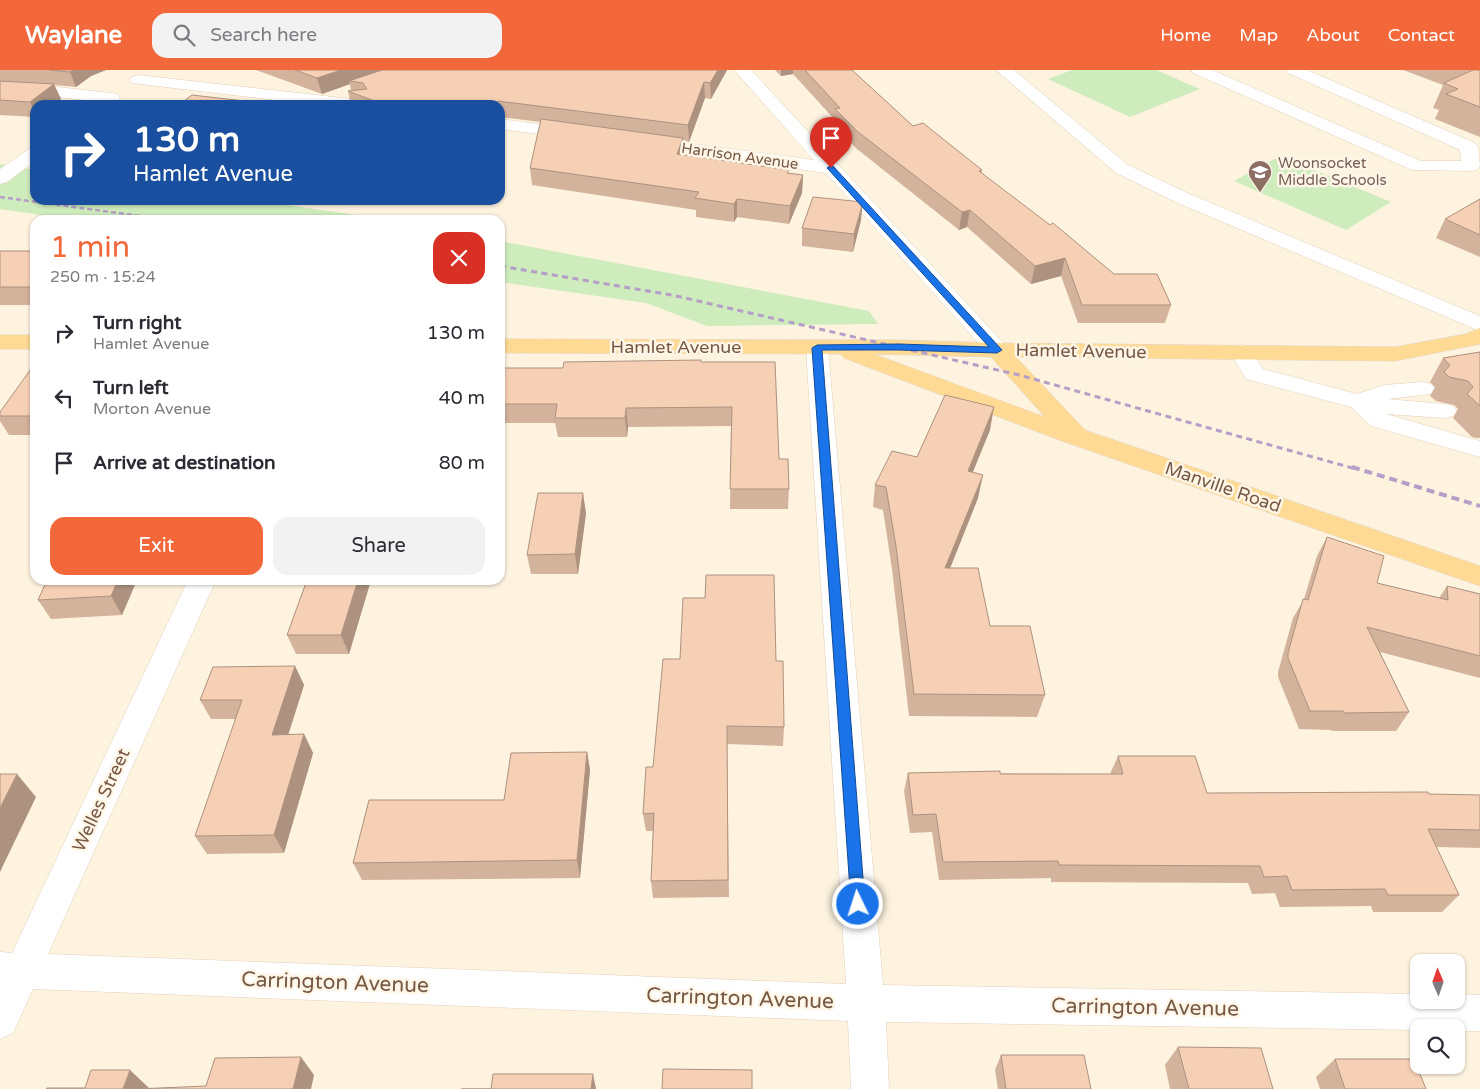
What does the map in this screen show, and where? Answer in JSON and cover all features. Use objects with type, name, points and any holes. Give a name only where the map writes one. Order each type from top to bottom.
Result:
[{"type":"main road","name":"Hamlet Avenue","points":[[505,346],[899,347],[997,350],[1395,354],[1472,339],[1479,333]]},
{"type":"main road","points":[[1,342],[30,342]]},
{"type":"main road","points":[[826,348],[1076,436]]},
{"type":"main road","name":"Manville Road","points":[[997,350],[1076,436],[1480,576]]},
{"type":"street","points":[[108,100],[153,70]]},
{"type":"street","points":[[742,70],[997,350]]},
{"type":"street","points":[[1004,70],[1122,169],[1479,333]]},
{"type":"street","points":[[1199,70],[1418,166],[1472,166],[1469,147],[1294,70]]},
{"type":"street","points":[[138,80],[322,100],[358,88]]},
{"type":"street","points":[[0,89],[38,90],[100,100]]},
{"type":"street","points":[[505,125],[588,135]]},
{"type":"street","name":"Harrison Avenue","points":[[626,140],[831,168]]},
{"type":"street","points":[[0,178],[30,156]]},
{"type":"street","points":[[826,348],[870,1089]]},
{"type":"street","points":[[1242,352],[1254,374],[1359,402],[1395,408],[1445,410]]},
{"type":"street","points":[[1359,402],[1384,392],[1423,389]]},
{"type":"street","points":[[1359,402],[1380,421],[1480,449]]},
{"type":"street","name":"Welles Street","points":[[0,1020],[12,970],[200,585]]},
{"type":"street","name":"Carrington Avenue","points":[[12,970],[866,1003],[1480,1013]]},
{"type":"green space","points":[[1072,70],[1156,70],[1200,89],[1130,117],[1048,79]]},
{"type":"green space","points":[[1280,156],[1391,202],[1346,230],[1234,181]]},
{"type":"green space","points":[[0,164],[30,169],[30,205],[288,205],[356,215],[41,215],[0,209]]},
{"type":"green space","points":[[505,242],[869,311],[878,324],[707,326],[646,303],[505,283]]},
{"type":"building","points":[[50,70],[73,70],[70,72]]},
{"type":"building","points":[[295,70],[341,70],[317,78]]},
{"type":"building","points":[[382,70],[718,70],[710,83],[704,82],[688,125],[505,102],[505,100],[372,100],[348,91],[367,89],[363,83],[349,81]]},
{"type":"building","points":[[805,70],[852,70],[913,126],[923,123],[982,170],[979,171],[1050,225],[1053,223],[1114,274],[1157,274],[1171,305],[1082,305],[1065,258],[1035,266],[970,210],[962,212],[858,132],[835,109],[840,108]]},
{"type":"building","points":[[1473,70],[1480,70],[1480,107],[1446,94],[1458,89],[1444,83]]},
{"type":"building","points":[[0,81],[54,84],[30,100],[30,102],[0,100]]},
{"type":"building","points":[[192,95],[236,100],[186,100]]},
{"type":"building","points":[[541,119],[683,138],[677,154],[789,170],[787,173],[803,175],[790,206],[737,199],[734,204],[695,198],[699,192],[530,168]]},
{"type":"building","points":[[813,197],[863,202],[854,234],[802,228]]},
{"type":"building","points":[[1480,199],[1480,235],[1445,219]]},
{"type":"building","points":[[0,251],[30,251],[30,287],[0,287]]},
{"type":"building","points":[[1480,352],[1480,406],[1467,394],[1473,387],[1468,381],[1449,377],[1444,372],[1450,365],[1443,358]]},
{"type":"building","points":[[701,360],[701,362],[775,362],[779,459],[788,459],[789,489],[730,489],[732,407],[626,408],[625,418],[555,418],[557,404],[505,404],[505,368],[563,368],[564,362]]},
{"type":"building","points":[[30,370],[30,416],[0,416],[0,412]]},
{"type":"building","points":[[945,395],[994,407],[968,471],[983,475],[945,568],[978,568],[990,626],[1030,626],[1045,695],[914,694],[896,546],[886,487],[875,485],[892,451],[917,457]]},
{"type":"building","points":[[538,493],[583,493],[575,554],[527,555]]},
{"type":"building","points":[[1327,537],[1384,556],[1377,583],[1448,600],[1447,586],[1480,594],[1480,656],[1367,627],[1409,712],[1344,713],[1343,711],[1310,711],[1288,658],[1288,653],[1303,599],[1308,600]]},
{"type":"building","points":[[706,575],[774,575],[776,661],[783,661],[784,727],[727,726],[728,880],[651,881],[654,813],[643,814],[646,767],[653,767],[663,659],[680,659],[683,598],[705,598]]},
{"type":"building","points":[[45,585],[116,585],[111,596],[38,600]]},
{"type":"building","points":[[305,585],[356,585],[341,635],[287,635]]},
{"type":"building","points":[[295,666],[272,735],[304,734],[274,835],[195,836],[242,700],[200,700],[213,667]]},
{"type":"building","points":[[587,752],[577,860],[353,863],[369,800],[504,800],[511,753]]},
{"type":"building","points":[[1118,756],[1195,756],[1207,793],[1428,792],[1429,794],[1480,795],[1480,830],[1428,829],[1459,895],[1388,895],[1385,889],[1292,890],[1287,876],[1264,877],[1260,866],[1059,865],[1058,861],[943,862],[936,814],[913,815],[908,773],[1000,771],[1000,774],[1123,774]]},
{"type":"building","points":[[0,774],[17,774],[0,808]]},
{"type":"building","points":[[1178,1047],[1261,1048],[1273,1089],[1189,1089]]},
{"type":"building","points":[[1001,1055],[1084,1055],[1091,1089],[1006,1089]]},
{"type":"building","points":[[301,1057],[293,1089],[136,1089],[206,1086],[215,1058]]},
{"type":"building","points":[[1335,1059],[1410,1059],[1410,1074],[1420,1074],[1426,1089],[1345,1089]]},
{"type":"building","points":[[663,1069],[752,1070],[752,1089],[662,1089]]},
{"type":"building","points":[[91,1070],[130,1070],[123,1089],[46,1089],[85,1088]]},
{"type":"building","points":[[493,1074],[593,1074],[591,1089],[491,1089]]},
{"type":"railway","points":[[0,197],[30,201]]},
{"type":"railway","points":[[59,205],[133,215]]},
{"type":"railway","points":[[505,267],[672,295],[1019,375],[1356,469]]},
{"type":"railway","points":[[1352,467],[1480,506]]},
{"type":"place","name":"Woonsocket Middle Schools","points":[[1260,193]]},
{"type":"route","points":[[831,168],[997,350],[899,347],[817,348],[858,904]]}]
